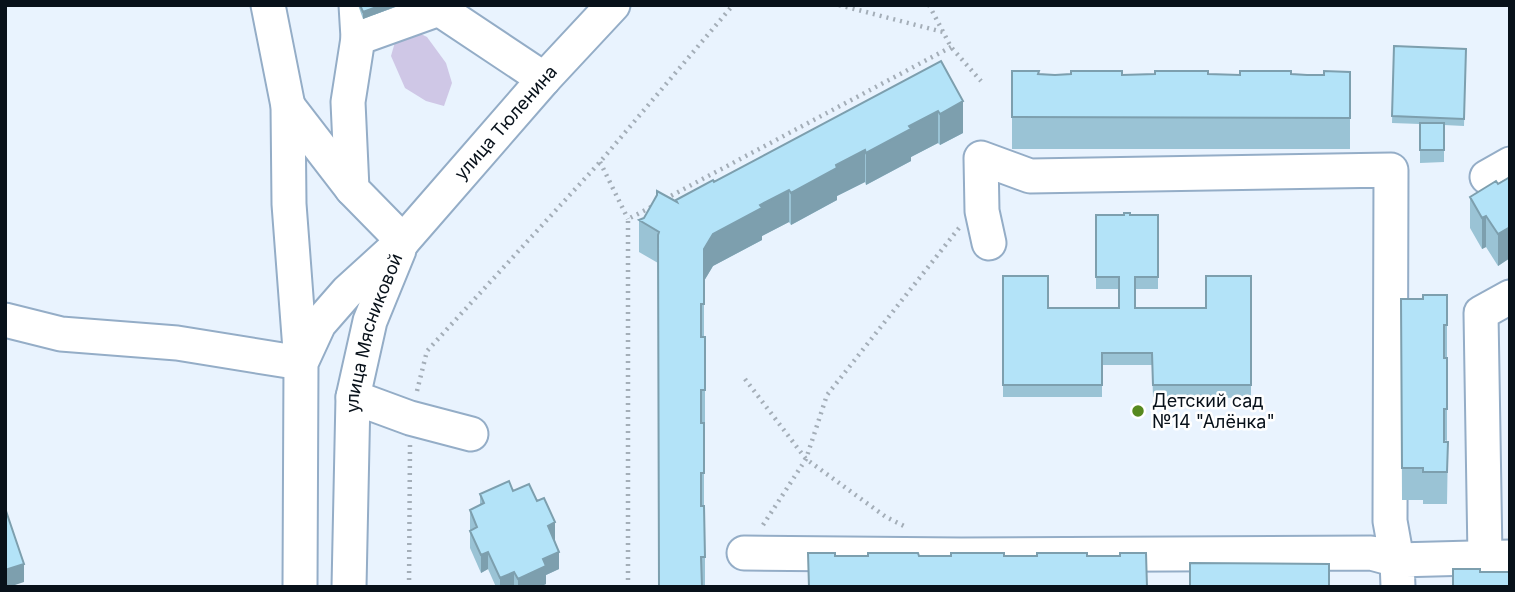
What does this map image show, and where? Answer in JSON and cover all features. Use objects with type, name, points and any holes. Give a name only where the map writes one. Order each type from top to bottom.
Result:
[{"type":"street","name":"улица Мясниковой","points":[[268,5],[288,106],[289,204],[301,363],[300,587]]},
{"type":"street","points":[[352,189],[348,102],[358,38],[356,5]]},
{"type":"street","name":"улица Тюленина","points":[[403,241],[544,79],[613,5]]},
{"type":"street","points":[[358,38],[438,7],[544,79]]},
{"type":"street","points":[[288,106],[352,189],[403,241]]},
{"type":"street","points":[[989,243],[982,211],[981,158],[1030,176],[1391,170],[1386,264],[1390,521],[1398,573]]},
{"type":"street","name":"улица Мясниковой","points":[[301,363],[319,324],[347,292],[403,241]]},
{"type":"street","name":"улица Мясниковой","points":[[349,587],[353,397],[370,321],[403,241]]},
{"type":"street","points":[[744,553],[1371,553],[1398,573],[1497,557],[1481,313],[1510,297]]},
{"type":"street","points":[[5,320],[61,334],[177,343],[301,363]]},
{"type":"street","points":[[353,397],[410,418],[471,434]]},
{"type":"path","points":[[410,587],[410,418],[427,351],[600,162],[733,5]]},
{"type":"path","points":[[839,5],[943,32]]},
{"type":"path","points":[[929,5],[951,47],[981,81]]},
{"type":"path","points":[[628,219],[951,47]]},
{"type":"path","points":[[600,162],[628,219],[628,587]]},
{"type":"path","points":[[744,553],[806,459],[827,395],[962,224],[982,211]]},
{"type":"path","points":[[744,379],[806,459],[886,517],[908,528]]},
{"type":"shaded area","points":[[413,30],[427,37],[446,63],[452,83],[444,106],[426,101],[405,88],[391,56],[395,42]]},
{"type":"building","points":[[360,5],[382,5],[363,12]]},
{"type":"building","points":[[1394,46],[1466,49],[1464,119],[1392,116]]},
{"type":"building","points":[[941,61],[963,101],[940,114],[938,111],[909,126],[911,129],[866,153],[865,150],[836,165],[837,168],[791,193],[789,190],[760,205],[762,208],[713,234],[704,249],[701,337],[705,337],[705,390],[701,390],[704,473],[701,473],[701,506],[704,506],[705,557],[701,557],[702,587],[659,587],[659,232],[639,220],[644,218],[657,191],[677,202],[676,200],[713,180],[714,182]]},
{"type":"building","points":[[1012,71],[1039,71],[1038,74],[1055,75],[1071,74],[1071,71],[1122,71],[1122,75],[1155,74],[1155,71],[1208,71],[1208,74],[1240,75],[1240,71],[1291,71],[1291,74],[1307,75],[1324,75],[1324,71],[1350,72],[1350,118],[1012,117]]},
{"type":"building","points":[[1420,123],[1444,123],[1444,150],[1420,150]]},
{"type":"building","points":[[1510,177],[1510,227],[1498,234],[1486,216],[1482,218],[1470,197],[1496,181],[1498,184]]},
{"type":"building","points":[[1096,215],[1158,215],[1158,277],[1135,277],[1135,308],[1206,308],[1206,276],[1251,276],[1251,385],[1153,385],[1152,353],[1102,353],[1102,385],[1003,385],[1003,276],[1048,276],[1048,308],[1119,308],[1119,277],[1096,277]]},
{"type":"building","points":[[1423,295],[1447,295],[1447,325],[1444,325],[1447,409],[1444,409],[1444,442],[1448,442],[1447,472],[1423,472],[1423,468],[1402,468],[1401,299],[1423,299]]},
{"type":"building","points":[[509,481],[513,491],[529,484],[537,501],[544,498],[555,522],[548,526],[559,552],[543,559],[546,566],[518,579],[514,572],[500,578],[488,552],[481,555],[470,531],[477,527],[470,510],[484,503],[480,494]]},
{"type":"building","points":[[5,508],[24,564],[5,570]]},
{"type":"building","points":[[808,553],[835,553],[835,556],[868,556],[868,553],[951,556],[951,553],[1004,553],[1004,556],[1037,556],[1037,553],[1087,553],[1087,556],[1120,556],[1120,553],[1146,553],[1147,587],[809,587]]},
{"type":"building","points":[[1190,563],[1329,564],[1329,587],[1190,587]]},
{"type":"building","points":[[1453,569],[1510,572],[1510,587],[1453,587]]},
{"type":"place","name":"Детский сад №14 \"Алёнка\"","points":[[1138,411]]}]
